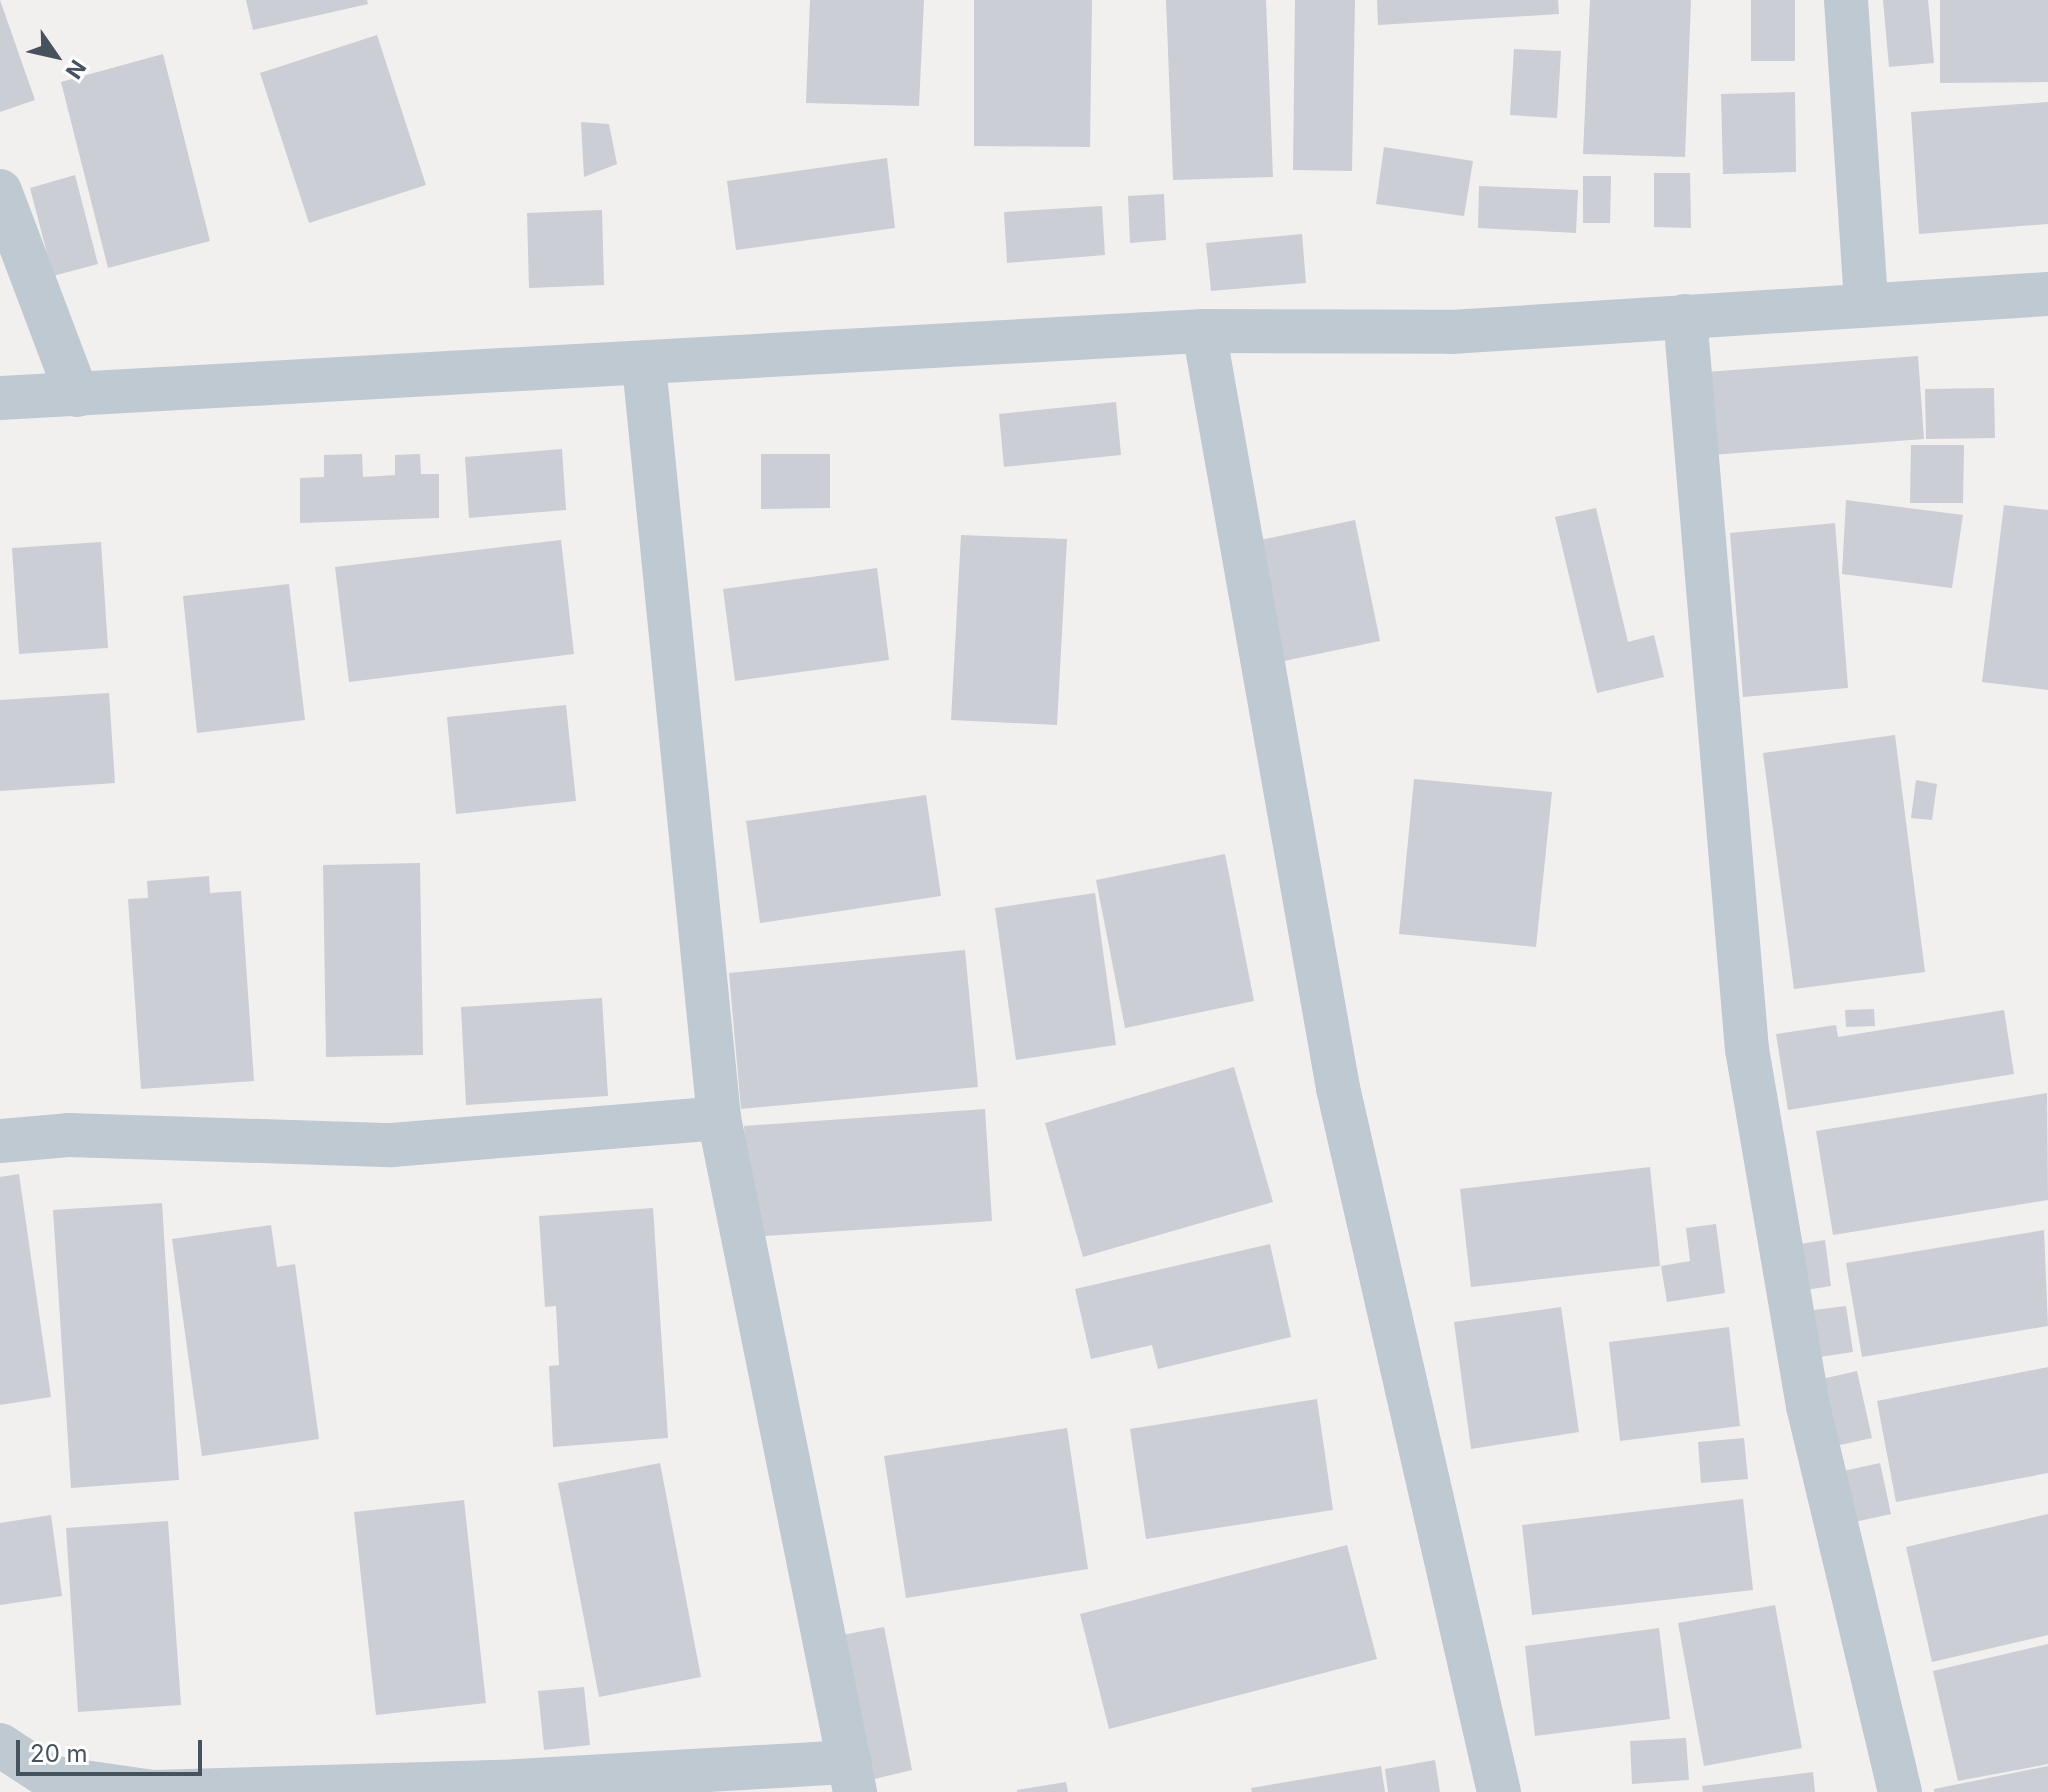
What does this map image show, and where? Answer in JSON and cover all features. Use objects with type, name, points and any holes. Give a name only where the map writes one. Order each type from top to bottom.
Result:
[{"type":"street","points":[[1846,0],[1866,305]]},
{"type":"street","points":[[0,191],[77,395]]},
{"type":"street","points":[[0,398],[644,365],[1204,331],[1451,332],[2048,294]]},
{"type":"street","points":[[1685,316],[1747,1049],[1808,1406],[1900,1792]]},
{"type":"street","points":[[1204,331],[1338,1088],[1499,1792]]},
{"type":"street","points":[[0,1745],[49,1777],[153,1792],[518,1781],[852,1777],[719,1118],[644,365]]},
{"type":"street","points":[[0,1141],[68,1135],[392,1145],[719,1118]]},
{"type":"building","points":[[0,0],[35,100],[0,112]]},
{"type":"building","points":[[246,0],[367,0],[368,4],[253,30]]},
{"type":"building","points":[[810,0],[924,0],[919,106],[806,103]]},
{"type":"building","points":[[974,0],[1092,0],[1090,147],[974,146]]},
{"type":"building","points":[[1166,0],[1266,0],[1273,177],[1173,180]]},
{"type":"building","points":[[1295,0],[1355,0],[1352,171],[1293,170]]},
{"type":"building","points":[[1377,0],[1558,0],[1559,14],[1378,25]]},
{"type":"building","points":[[1590,0],[1691,0],[1685,157],[1583,154]]},
{"type":"building","points":[[1751,0],[1795,0],[1795,61],[1751,61]]},
{"type":"building","points":[[1883,0],[1928,0],[1934,63],[1889,67]]},
{"type":"building","points":[[1940,0],[2048,0],[2048,82],[1940,83]]},
{"type":"building","points":[[377,35],[426,185],[309,223],[260,73]]},
{"type":"building","points":[[1514,49],[1561,51],[1557,118],[1510,115]]},
{"type":"building","points":[[163,54],[210,241],[108,268],[61,82]]},
{"type":"building","points":[[1795,92],[1796,172],[1723,174],[1721,94]]},
{"type":"building","points":[[2048,102],[2048,224],[1919,234],[1911,112]]},
{"type":"building","points":[[581,122],[609,124],[617,164],[584,177]]},
{"type":"building","points":[[1384,147],[1473,161],[1464,216],[1376,204]]},
{"type":"building","points":[[887,158],[895,228],[736,250],[727,181]]},
{"type":"building","points":[[1654,173],[1690,173],[1691,228],[1654,227]]},
{"type":"building","points":[[75,175],[98,264],[53,276],[30,188]]},
{"type":"building","points":[[1583,176],[1611,176],[1610,223],[1583,223]]},
{"type":"building","points":[[1479,186],[1578,190],[1576,233],[1478,228]]},
{"type":"building","points":[[1164,194],[1166,240],[1130,243],[1128,196]]},
{"type":"building","points":[[1102,206],[1105,255],[1007,263],[1004,212]]},
{"type":"building","points":[[602,210],[604,285],[529,288],[527,213]]},
{"type":"building","points":[[1302,234],[1306,283],[1211,291],[1206,243]]},
{"type":"building","points":[[1918,356],[1924,439],[1712,455],[1706,372]]},
{"type":"building","points":[[1994,388],[1995,438],[1926,439],[1925,389]]},
{"type":"building","points":[[1116,402],[1121,455],[1004,467],[999,414]]},
{"type":"building","points":[[1911,445],[1964,445],[1963,503],[1910,503]]},
{"type":"building","points":[[562,449],[566,510],[469,518],[465,457]]},
{"type":"building","points":[[362,454],[363,477],[395,475],[395,455],[420,454],[421,474],[439,474],[439,518],[300,523],[300,478],[324,477],[324,455]]},
{"type":"building","points":[[761,454],[830,454],[830,508],[761,509]]},
{"type":"building","points":[[1846,500],[1963,515],[1952,588],[1842,574]]},
{"type":"building","points":[[2004,505],[2048,510],[2048,690],[1982,682]]},
{"type":"building","points":[[1596,508],[1628,642],[1654,635],[1664,677],[1597,693],[1555,517]]},
{"type":"building","points":[[1355,520],[1380,641],[1284,661],[1260,540]]},
{"type":"building","points":[[1835,523],[1848,688],[1743,697],[1730,533]]},
{"type":"building","points":[[961,535],[1067,539],[1057,725],[951,720]]},
{"type":"building","points":[[561,540],[574,654],[349,682],[335,567]]},
{"type":"building","points":[[101,542],[108,648],[19,654],[12,548]]},
{"type":"building","points":[[877,568],[889,660],[735,681],[723,589]]},
{"type":"building","points":[[289,584],[305,720],[197,733],[183,596]]},
{"type":"building","points":[[109,693],[115,783],[0,791],[0,700]]},
{"type":"building","points":[[566,705],[576,801],[456,814],[447,717]]},
{"type":"building","points":[[1895,735],[1925,972],[1794,989],[1763,753]]},
{"type":"building","points":[[1414,779],[1552,792],[1536,947],[1399,934]]},
{"type":"building","points":[[1916,780],[1937,784],[1932,820],[1911,818]]},
{"type":"building","points":[[926,795],[941,896],[760,923],[746,821]]},
{"type":"building","points":[[1225,854],[1254,1001],[1125,1028],[1096,880]]},
{"type":"building","points":[[420,863],[423,1055],[326,1057],[323,865]]},
{"type":"building","points":[[209,876],[210,893],[241,891],[254,1081],[141,1089],[128,899],[148,898],[147,881]]},
{"type":"building","points":[[1095,893],[1116,1045],[1016,1060],[995,908]]},
{"type":"building","points":[[965,950],[978,1087],[741,1109],[729,973]]},
{"type":"building","points":[[602,998],[608,1096],[466,1105],[461,1007]]},
{"type":"building","points":[[1874,1009],[1875,1026],[1846,1027],[1845,1010]]},
{"type":"building","points":[[2004,1010],[2014,1074],[1788,1110],[1776,1034],[1836,1025],[1838,1037]]},
{"type":"building","points":[[1234,1067],[1273,1202],[1083,1257],[1045,1123]]},
{"type":"building","points":[[2047,1093],[2048,1200],[1833,1235],[1816,1131]]},
{"type":"building","points":[[985,1109],[992,1221],[750,1237],[744,1126]]},
{"type":"building","points":[[1650,1167],[1660,1266],[1471,1287],[1460,1189]]},
{"type":"building","points":[[19,1174],[51,1397],[0,1405],[0,1177]]},
{"type":"building","points":[[162,1203],[179,1480],[71,1488],[53,1210]]},
{"type":"building","points":[[653,1208],[668,1438],[553,1447],[549,1366],[559,1365],[556,1306],[545,1307],[539,1216]]},
{"type":"building","points":[[1716,1224],[1725,1293],[1667,1302],[1661,1266],[1690,1261],[1686,1228]]},
{"type":"building","points":[[271,1225],[277,1267],[295,1264],[319,1439],[202,1456],[172,1239]]},
{"type":"building","points":[[2044,1230],[2048,1326],[1862,1357],[1846,1263]]},
{"type":"building","points":[[1825,1240],[1831,1286],[1806,1290],[1800,1244]]},
{"type":"building","points":[[1270,1244],[1291,1337],[1158,1369],[1152,1345],[1091,1359],[1075,1289]]},
{"type":"building","points":[[1846,1306],[1853,1352],[1813,1358],[1806,1311]]},
{"type":"building","points":[[1561,1307],[1579,1432],[1471,1449],[1454,1322]]},
{"type":"building","points":[[1729,1327],[1740,1426],[1620,1441],[1609,1342]]},
{"type":"building","points":[[2048,1367],[2048,1473],[1896,1502],[1877,1401]]},
{"type":"building","points":[[1857,1371],[1872,1438],[1831,1447],[1817,1380]]},
{"type":"building","points":[[1317,1399],[1333,1510],[1146,1539],[1130,1429]]},
{"type":"building","points":[[1067,1428],[1088,1569],[906,1598],[884,1456]]},
{"type":"building","points":[[1744,1438],[1748,1479],[1701,1483],[1698,1442]]},
{"type":"building","points":[[660,1463],[701,1677],[599,1697],[558,1483]]},
{"type":"building","points":[[1880,1463],[1891,1514],[1846,1524],[1834,1473]]},
{"type":"building","points":[[1743,1499],[1753,1590],[1532,1615],[1522,1525]]},
{"type":"building","points":[[464,1500],[486,1703],[376,1715],[354,1512]]},
{"type":"building","points":[[2048,1514],[2048,1635],[1932,1662],[1906,1547]]},
{"type":"building","points":[[51,1515],[62,1596],[0,1605],[0,1523]]},
{"type":"building","points":[[168,1521],[181,1705],[78,1712],[66,1528]]},
{"type":"building","points":[[1347,1545],[1377,1659],[1109,1729],[1080,1614]]},
{"type":"building","points":[[1775,1605],[1802,1748],[1704,1766],[1678,1623]]},
{"type":"building","points":[[884,1627],[912,1770],[866,1781],[837,1636]]},
{"type":"building","points":[[1659,1628],[1670,1719],[1535,1736],[1525,1646]]},
{"type":"building","points":[[2048,1644],[2048,1764],[1958,1781],[1933,1671]]},
{"type":"building","points":[[584,1687],[590,1745],[544,1750],[538,1691]]},
{"type":"building","points":[[1686,1738],[1689,1780],[1632,1784],[1630,1741]]},
{"type":"building","points":[[1435,1760],[1440,1792],[1388,1792],[1385,1769]]},
{"type":"building","points":[[1381,1766],[1385,1792],[1252,1792],[1251,1788]]},
{"type":"building","points":[[2048,1766],[2048,1792],[1934,1792],[1934,1789]]},
{"type":"building","points":[[1813,1772],[1815,1792],[1703,1792],[1702,1786]]},
{"type":"building","points":[[1066,1782],[1068,1792],[1017,1792],[1017,1790]]}]
